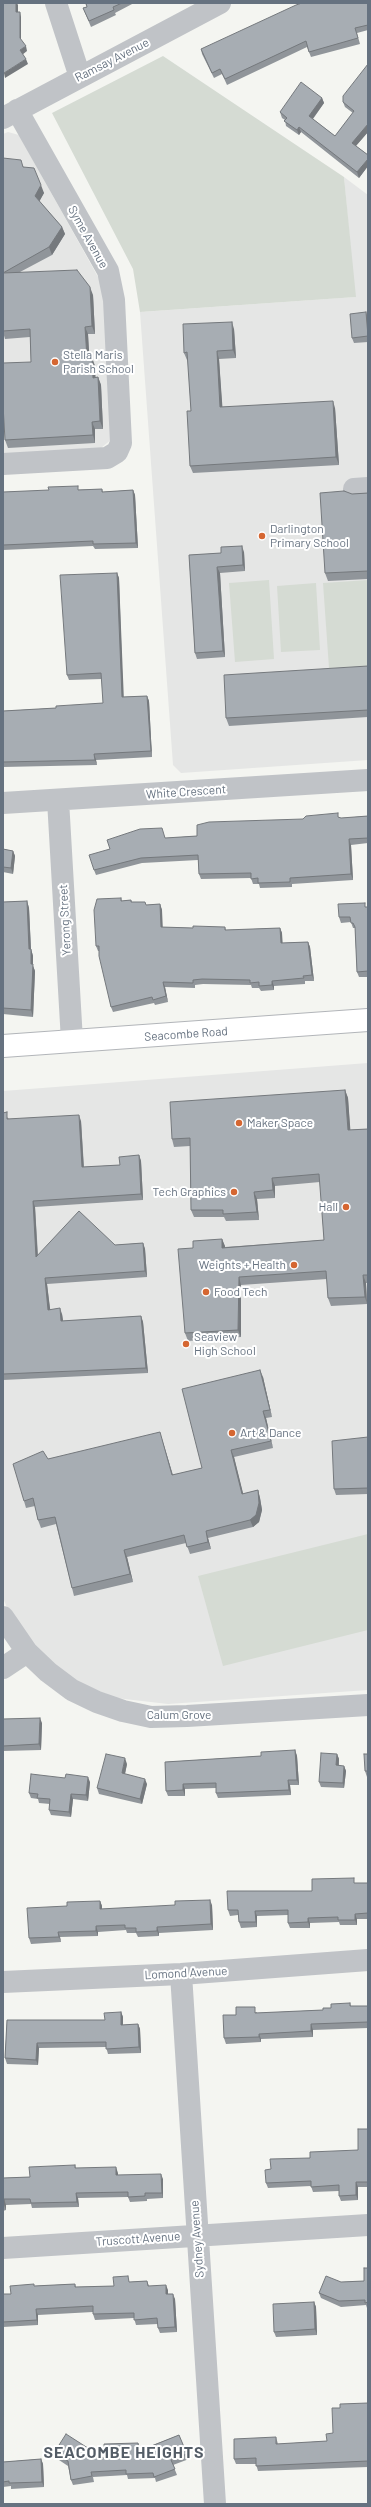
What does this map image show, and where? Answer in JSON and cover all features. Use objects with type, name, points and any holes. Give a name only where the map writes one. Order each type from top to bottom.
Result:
[{"type":"main road","name":"Seacombe Road","points":[[3,1046],[368,1020]]},
{"type":"street","points":[[56,3],[80,77]]},
{"type":"street","name":"Ramsay Avenue","points":[[10,114],[220,3]]},
{"type":"street","name":"Syme Avenue","points":[[3,464],[107,458],[117,452],[121,443],[114,300],[108,271],[10,114]]},
{"type":"street","name":"White Crescent","points":[[3,803],[368,780]]},
{"type":"street","name":"Yerong Street","points":[[58,800],[72,1041]]},
{"type":"street","name":"Calum Grove","points":[[3,1617],[27,1652],[72,1690],[97,1702],[151,1717],[368,1705]]},
{"type":"street","points":[[3,1668],[27,1652]]},
{"type":"street","name":"Lomond Avenue","points":[[3,1982],[181,1974],[368,1960]]},
{"type":"street","name":"Sydney Avenue","points":[[181,1974],[215,2504]]},
{"type":"street","name":"Truscott Avenue","points":[[3,2248],[368,2225]]},
{"type":"shaded area","points":[[163,56],[344,177],[356,297],[140,312],[133,269],[52,113]]},
{"type":"shaded area","name":"Stella Maris Parish School","points":[[8,132],[19,135],[103,286],[112,439],[96,452],[3,457],[3,134]]},
{"type":"shaded area","name":"Darlington Primary School","points":[[344,177],[368,195],[368,760],[181,773],[173,765],[140,312],[355,297]]},
{"type":"shaded area","points":[[269,580],[274,659],[235,662],[229,583]]},
{"type":"shaded area","points":[[368,580],[368,667],[329,668],[323,583]]},
{"type":"shaded area","points":[[316,583],[320,650],[281,652],[277,586]]},
{"type":"shaded area","name":"Seaview High School","points":[[368,1063],[368,1690],[168,1704],[116,1698],[70,1679],[32,1650],[11,1617],[3,1598],[3,1091]]},
{"type":"shaded area","points":[[368,1534],[368,1630],[223,1666],[198,1576]]},
{"type":"building","points":[[3,3],[16,3],[16,12],[20,12],[20,38],[26,46],[20,50],[26,59],[4,73],[3,72]]},
{"type":"building","points":[[86,3],[122,3],[113,7],[114,10],[89,21],[83,8],[87,7]]},
{"type":"building","points":[[302,3],[368,3],[368,25],[355,28],[358,38],[309,52],[306,41],[225,79],[220,69],[212,73],[201,49]]},
{"type":"building","points":[[368,64],[368,124],[352,143],[368,155],[368,159],[357,172],[299,127],[297,130],[284,121],[287,118],[280,112],[301,82],[322,98],[309,116],[335,136],[354,111],[343,102],[343,96]]},
{"type":"building","points":[[3,158],[21,160],[23,167],[34,168],[41,185],[35,196],[62,227],[49,247],[3,273]]},
{"type":"building","points":[[77,270],[90,287],[92,326],[85,327],[87,358],[92,358],[93,378],[98,377],[100,421],[92,422],[93,435],[5,440],[3,363],[31,362],[30,329],[3,331],[3,273]]},
{"type":"building","points":[[366,312],[368,336],[352,338],[350,314]]},
{"type":"building","points":[[232,322],[233,350],[217,351],[220,407],[333,401],[336,457],[190,466],[187,411],[191,411],[187,352],[184,353],[183,324]]},
{"type":"building","points":[[78,486],[78,490],[102,489],[102,492],[133,490],[136,543],[93,544],[93,541],[3,545],[3,492],[49,490],[48,487]]},
{"type":"building","points":[[344,491],[352,494],[368,493],[368,571],[325,573],[320,493]]},
{"type":"building","points":[[242,546],[243,565],[217,567],[223,651],[195,653],[189,555],[221,553],[221,547]]},
{"type":"building","points":[[117,573],[122,697],[147,696],[151,751],[94,754],[95,760],[3,762],[3,711],[56,708],[56,706],[103,703],[101,673],[67,675],[60,575]]},
{"type":"building","points":[[368,666],[368,710],[226,718],[224,675]]},
{"type":"building","points":[[338,813],[338,817],[341,818],[368,816],[368,838],[349,839],[351,874],[290,878],[290,882],[258,883],[258,878],[251,879],[251,873],[199,874],[198,855],[141,858],[94,870],[89,855],[110,849],[107,840],[140,829],[162,828],[165,838],[197,836],[197,825],[209,822],[303,819],[306,816]]},
{"type":"building","points":[[3,849],[13,851],[11,868],[3,867]]},
{"type":"building","points":[[121,898],[121,901],[131,900],[131,902],[145,902],[146,905],[160,904],[161,927],[225,927],[225,930],[280,928],[281,943],[308,942],[312,975],[303,976],[304,978],[272,981],[272,985],[259,986],[259,982],[250,983],[250,980],[202,979],[193,980],[193,983],[163,982],[166,996],[153,1000],[152,997],[111,1007],[99,956],[99,946],[96,946],[94,910],[97,899]]},
{"type":"building","points":[[27,901],[29,949],[31,949],[31,964],[33,964],[31,1010],[3,1008],[3,902]]},
{"type":"building","points":[[365,903],[365,907],[368,907],[368,971],[357,972],[355,927],[353,923],[351,923],[350,917],[339,917],[338,904]]},
{"type":"building","points":[[345,1090],[348,1130],[368,1129],[368,1275],[363,1275],[365,1297],[328,1298],[326,1271],[239,1277],[238,1330],[185,1333],[178,1249],[193,1248],[193,1241],[222,1239],[222,1248],[324,1240],[319,1174],[272,1178],[273,1190],[254,1192],[257,1212],[223,1214],[223,1210],[191,1210],[190,1138],[172,1139],[170,1102]]},
{"type":"building","points":[[7,1112],[7,1119],[79,1115],[82,1167],[120,1165],[119,1157],[139,1155],[141,1194],[33,1201],[36,1257],[79,1211],[115,1245],[143,1243],[145,1271],[45,1278],[48,1310],[60,1308],[61,1321],[141,1316],[146,1368],[3,1374],[3,1113]]},
{"type":"building","points":[[260,1370],[270,1410],[263,1411],[271,1441],[231,1450],[242,1494],[258,1490],[259,1503],[256,1515],[250,1520],[206,1531],[208,1542],[187,1547],[184,1535],[124,1550],[130,1574],[72,1588],[55,1517],[38,1520],[33,1498],[24,1501],[13,1464],[43,1451],[48,1459],[160,1432],[172,1475],[202,1468],[182,1389]]},
{"type":"building","points":[[368,1437],[368,1488],[334,1489],[332,1441]]},
{"type":"building","points":[[40,1718],[39,1744],[3,1746],[3,1719]]},
{"type":"building","points":[[295,1750],[297,1780],[288,1780],[289,1790],[216,1793],[216,1783],[183,1784],[183,1790],[166,1791],[165,1762],[261,1756],[261,1752]]},
{"type":"building","points":[[321,1753],[337,1754],[336,1765],[344,1766],[343,1783],[319,1782]]},
{"type":"building","points":[[106,1754],[125,1758],[122,1773],[145,1779],[140,1799],[97,1788]]},
{"type":"building","points":[[364,1754],[368,1754],[368,1771],[365,1771]]},
{"type":"building","points":[[31,1774],[65,1778],[66,1774],[88,1777],[86,1795],[71,1794],[69,1812],[49,1810],[50,1799],[37,1798],[38,1794],[29,1793]]},
{"type":"building","points":[[354,1878],[354,1883],[368,1883],[368,1913],[355,1914],[355,1920],[338,1920],[338,1917],[308,1918],[308,1922],[288,1923],[288,1910],[255,1911],[256,1922],[239,1922],[238,1910],[228,1910],[227,1891],[312,1891],[312,1879]]},
{"type":"building","points":[[210,1900],[211,1924],[157,1927],[157,1931],[136,1932],[136,1928],[125,1928],[125,1925],[96,1926],[96,1931],[58,1932],[59,1937],[29,1938],[27,1908],[67,1906],[67,1902],[100,1901],[100,1909],[175,1905],[175,1901]]},
{"type":"building","points":[[350,2003],[350,2006],[368,2006],[368,2022],[311,2024],[311,2031],[259,2034],[259,2037],[224,2038],[223,2015],[236,2015],[236,2007],[255,2007],[255,2013],[323,2010],[323,2008],[331,2008],[331,2004]]},
{"type":"building","points":[[121,2012],[121,2025],[138,2024],[139,2047],[106,2049],[106,2042],[37,2043],[36,2060],[5,2058],[7,2020],[105,2020],[104,2013]]},
{"type":"building","points":[[358,2129],[368,2129],[368,2182],[356,2182],[356,2195],[339,2196],[339,2185],[311,2187],[311,2181],[266,2183],[265,2170],[271,2169],[270,2159],[310,2158],[310,2152],[358,2150]]},
{"type":"building","points":[[75,2165],[75,2168],[116,2167],[116,2175],[161,2174],[162,2193],[145,2193],[145,2196],[128,2197],[128,2192],[76,2193],[77,2202],[31,2203],[30,2199],[4,2199],[3,2205],[3,2178],[30,2177],[29,2167]]},
{"type":"building","points":[[364,2268],[368,2268],[368,2302],[365,2303],[365,2300],[339,2301],[319,2293],[326,2276],[341,2282],[364,2281]]},
{"type":"building","points":[[128,2276],[129,2282],[147,2281],[148,2286],[166,2285],[166,2294],[173,2294],[175,2327],[158,2328],[157,2318],[134,2320],[134,2313],[93,2314],[93,2306],[36,2309],[37,2320],[3,2322],[3,2294],[11,2294],[10,2286],[34,2284],[34,2286],[75,2284],[75,2287],[114,2286],[113,2277]]},
{"type":"building","points":[[314,2302],[315,2329],[274,2332],[273,2304]]},
{"type":"building","points":[[368,2403],[368,2461],[256,2466],[256,2458],[234,2459],[234,2439],[276,2437],[276,2444],[327,2441],[326,2434],[333,2433],[332,2408],[340,2408],[340,2404]]},
{"type":"building","points":[[66,2434],[105,2459],[104,2444],[138,2443],[139,2451],[179,2435],[187,2454],[171,2460],[175,2469],[154,2477],[153,2473],[126,2474],[126,2470],[91,2472],[92,2476],[71,2480],[68,2461],[54,2453]]},
{"type":"building","points":[[41,2459],[42,2482],[3,2482],[3,2462]]},
{"type":"place","name":"Stella Maris Parish School","points":[[55,362]]},
{"type":"place","name":"Darlington Primary School","points":[[262,536]]},
{"type":"place","name":"Maker Space","points":[[239,1123]]},
{"type":"place","name":"Tech Graphics","points":[[234,1192]]},
{"type":"place","name":"Hall","points":[[346,1207]]},
{"type":"place","name":"Weights + Health","points":[[294,1265]]},
{"type":"place","name":"Food Tech","points":[[206,1292]]},
{"type":"place","name":"Seaview High School","points":[[186,1344]]},
{"type":"place","name":"Art & Dance","points":[[232,1433]]},
{"type":"district","name":"SEACOMBE HEIGHTS","points":[[124,2453]]}]
